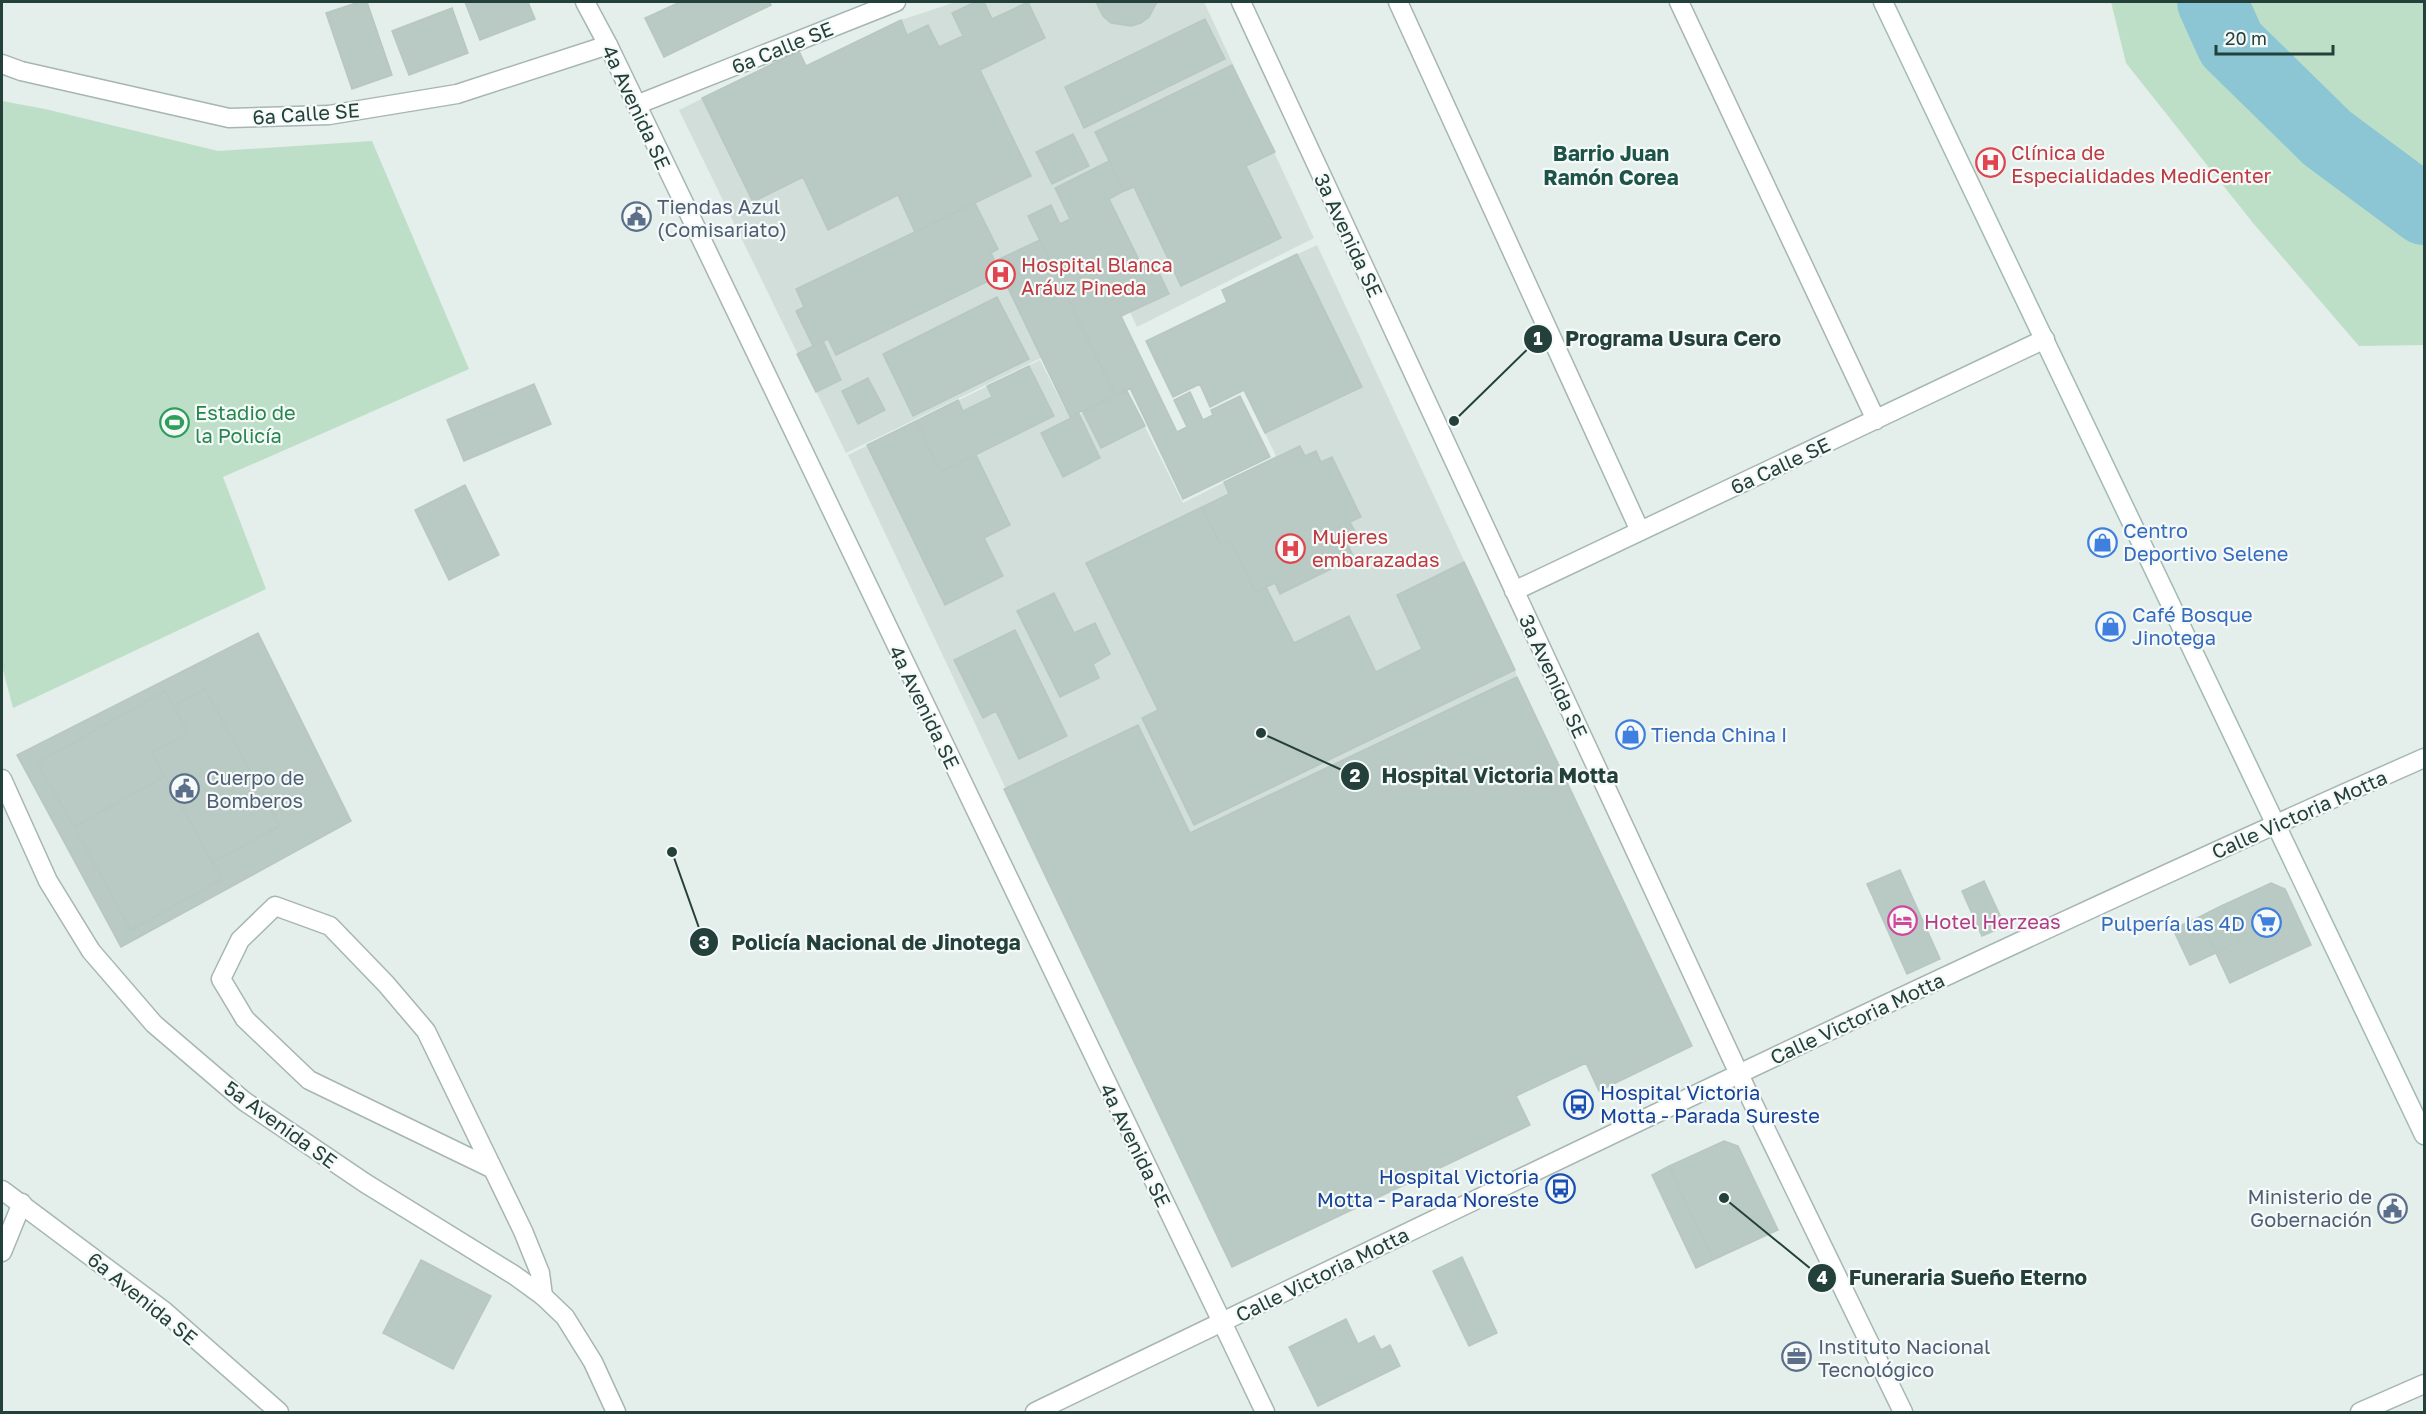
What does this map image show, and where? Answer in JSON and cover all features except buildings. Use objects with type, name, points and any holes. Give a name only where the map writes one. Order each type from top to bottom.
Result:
[{"type":"street","name":"4a Avenida SE","points":[[585,2],[608,45],[1265,1413]]},
{"type":"street","name":"6a Calle SE","points":[[636,105],[896,2]]},
{"type":"street","name":"3a Avenida SE","points":[[1241,2],[1739,1072],[1903,1413]]},
{"type":"street","points":[[1398,2],[1640,531]]},
{"type":"street","points":[[1679,2],[1876,420]]},
{"type":"street","points":[[1883,2],[2424,1135]]},
{"type":"street","name":"6a Calle SE","points":[[2,64],[21,71],[229,118],[330,115],[457,94],[608,45]]},
{"type":"street","name":"6a Calle SE","points":[[1514,591],[2045,339]]},
{"type":"street","name":"Calle Victoria Motta","points":[[1035,1413],[1739,1072],[2277,823],[2424,758]]},
{"type":"street","name":"5a Avenida SE","points":[[2,779],[48,881],[91,951],[154,1024],[244,1101],[366,1183],[514,1275],[543,1296],[565,1317],[592,1362],[616,1413]]},
{"type":"street","points":[[493,1169],[309,1080],[245,1019],[220,979],[240,940],[275,906],[330,926],[386,984],[426,1031],[493,1169],[523,1231],[540,1273],[543,1296]]},
{"type":"street","name":"6a Avenida SE","points":[[2,1190],[164,1311],[279,1413]]},
{"type":"street","points":[[2,1252],[22,1203]]},
{"type":"street","points":[[2360,1413],[2424,1384]]},
{"type":"shaded area","name":"Hospital Blanca Aráuz Pineda","points":[[956,2],[1204,2],[1314,238],[1137,327],[1130,312],[1121,317],[1176,432],[1187,427],[1174,400],[1190,392],[1203,420],[1213,415],[1211,410],[1240,396],[1270,457],[1183,499],[1130,388],[1070,417],[1041,358],[846,453],[679,110],[799,51],[806,66],[901,20]]},
{"type":"shaded area","points":[[1317,245],[1517,677],[1692,1046],[1599,1091],[1586,1063],[1517,1096],[1530,1125],[1232,1267],[848,455],[1040,360],[1070,419],[1127,391],[1183,503],[1276,456],[1244,390],[1210,407],[1199,385],[1173,397],[1146,341],[1227,302],[1222,290]]},
{"type":"green space","points":[[2111,2],[2424,2],[2424,345],[2359,346],[2253,223],[2126,63]]},
{"type":"green space","name":"Estadio de la Policía","points":[[2,101],[45,109],[218,151],[372,141],[469,369],[223,477],[266,589],[13,708],[2,666]]},
{"type":"waterway","points":[[2212,2],[2231,44],[2327,138],[2424,210]]},
{"type":"place","name":"Clínica de Especialidades MediCenter","points":[[1990,163]]},
{"type":"place","name":"Tiendas Azul (Comisariato)","points":[[636,217]]},
{"type":"place","name":"Hospital Blanca Aráuz Pineda","points":[[1000,275]]},
{"type":"place","name":"Programa Usura Cero","points":[[1454,421]]},
{"type":"place","name":"Estadio de la Policía","points":[[174,423]]},
{"type":"place","name":"Centro Deportivo Selene","points":[[2102,542]]},
{"type":"place","name":"Mujeres embarazadas","points":[[1291,548]]},
{"type":"place","name":"Café Bosque Jinotega","points":[[2111,626]]},
{"type":"place","name":"Hospital Victoria Motta","points":[[1261,733]]},
{"type":"place","name":"Tienda China I","points":[[1630,734]]},
{"type":"place","name":"Cuerpo de Bomberos","points":[[185,788]]},
{"type":"place","name":"Policía Nacional de Jinotega","points":[[672,852]]},
{"type":"place","name":"Hotel Herzeas","points":[[1903,921]]},
{"type":"place","name":"Pulpería las 4D","points":[[2266,923]]},
{"type":"place","name":"Hospital Victoria Motta - Parada Sureste","points":[[1579,1104]]},
{"type":"place","name":"Hospital Victoria Motta - Parada Noreste","points":[[1560,1188]]},
{"type":"place","name":"Funeraria Sueño Eterno","points":[[1724,1198]]},
{"type":"place","name":"Ministerio de Gobernación","points":[[2393,1208]]},
{"type":"place","name":"Instituto Nacional Tecnológico","points":[[1797,1357]]},
{"type":"district","name":"Barrio Juan Ramón Corea","points":[[1611,165]]}]
